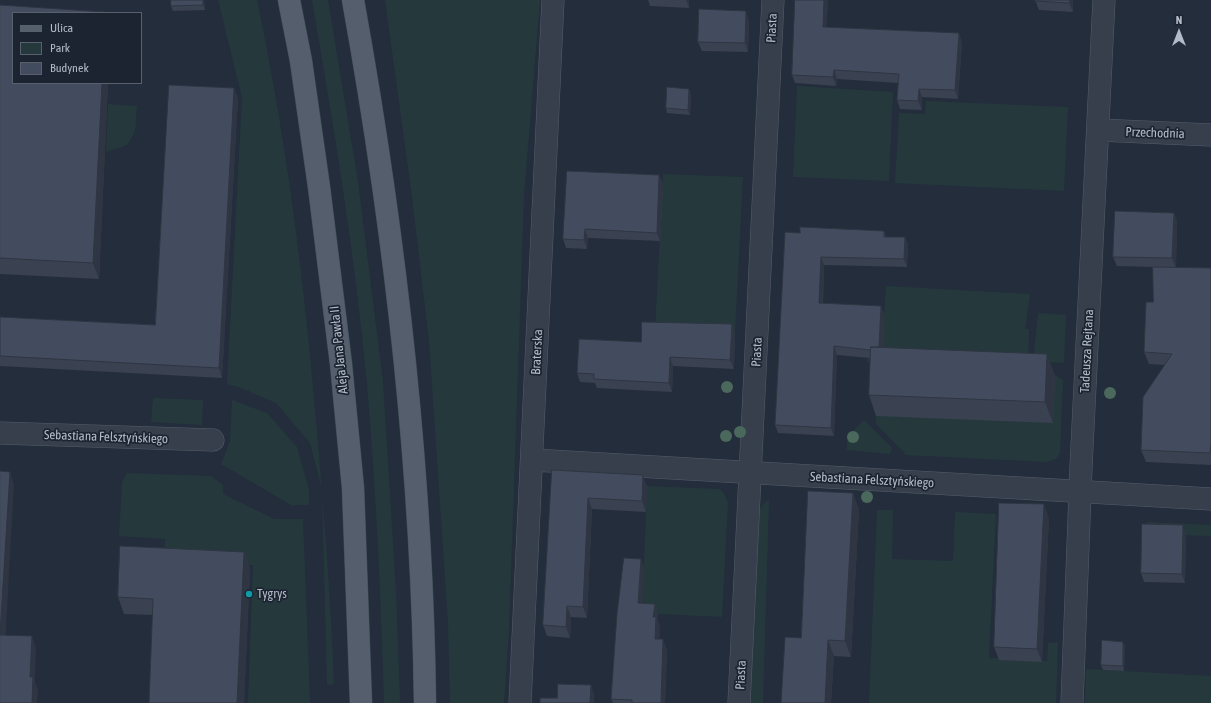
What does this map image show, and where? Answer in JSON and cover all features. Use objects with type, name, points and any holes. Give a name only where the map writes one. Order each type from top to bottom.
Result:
[{"type":"main road","name":"Aleja Jana Pawła II","points":[[289,0],[301,61],[319,186],[341,364],[353,488],[361,703]]},
{"type":"main road","points":[[353,0],[370,93],[386,200],[406,370],[416,490],[425,703]]},
{"type":"street","name":"Braterska","points":[[520,703],[533,460],[553,0]]},
{"type":"street","name":"Piasta","points":[[740,703],[773,0]]},
{"type":"street","name":"Tadeusza Rejtana","points":[[1072,703],[1080,491],[1099,130],[1104,0]]},
{"type":"street","name":"Przechodnia","points":[[1099,130],[1211,135]]},
{"type":"street","name":"Sebastiana Felsztyńskiego","points":[[0,433],[213,440]]},
{"type":"street","name":"Sebastiana Felsztyńskiego","points":[[533,460],[1211,499]]},
{"type":"green space","points":[[218,0],[257,0],[268,53],[294,215],[307,323],[322,487],[310,443],[276,403],[239,387],[227,384],[242,97]]},
{"type":"green space","points":[[312,0],[328,0],[358,182],[383,382],[396,592],[400,703],[384,703],[376,503],[367,384],[343,191]]},
{"type":"green space","points":[[385,0],[540,0],[524,195],[509,629],[504,703],[450,703],[448,622],[429,341],[412,197]]},
{"type":"green space","points":[[797,86],[893,92],[889,181],[793,177]]},
{"type":"green space","points":[[926,101],[1068,107],[1064,191],[895,183],[899,113],[925,114]]},
{"type":"green space","points":[[108,104],[137,106],[135,132],[127,145],[106,152]]},
{"type":"green space","points":[[663,174],[743,177],[735,332],[655,330]]},
{"type":"green space","points":[[886,286],[1030,294],[1025,329],[1029,329],[1028,361],[872,359],[867,363],[869,331],[883,332]]},
{"type":"green space","points":[[1038,313],[1066,315],[1064,363],[1033,361]]},
{"type":"green space","points":[[1055,375],[1063,380],[1060,453],[1056,459],[1047,462],[906,455],[876,424],[876,416]]},
{"type":"green space","points":[[153,398],[203,400],[202,425],[151,422]]},
{"type":"green space","points":[[232,400],[267,413],[297,447],[309,490],[309,505],[291,505],[221,464],[230,441]]},
{"type":"green space","points":[[864,420],[892,448],[890,454],[847,450],[847,437]]},
{"type":"green space","points":[[127,473],[211,476],[223,485],[223,494],[274,519],[303,519],[310,703],[248,703],[253,565],[164,561],[165,539],[119,536],[122,482]]},
{"type":"green space","points":[[647,486],[719,489],[724,493],[728,503],[722,617],[642,613]]},
{"type":"green space","points":[[322,494],[334,684],[327,685]]},
{"type":"green space","points":[[769,500],[763,703],[748,703],[759,510],[764,503]]},
{"type":"green space","points":[[877,510],[893,510],[892,559],[953,561],[955,512],[996,514],[989,658],[1047,661],[1048,643],[1058,642],[1056,703],[869,703]]},
{"type":"green space","points":[[1147,522],[1211,525],[1211,536],[1145,534]]},
{"type":"green space","points":[[1086,669],[1211,676],[1211,703],[1085,703]]},
{"type":"building","points":[[171,0],[203,0],[203,5],[171,6]]},
{"type":"building","points":[[795,0],[824,0],[823,27],[959,33],[955,90],[919,89],[918,101],[897,100],[899,74],[834,70],[833,77],[792,75]]},
{"type":"building","points":[[1035,0],[1070,0],[1069,3]]},
{"type":"building","points":[[0,5],[105,12],[12,12],[12,84],[102,84],[93,263],[0,258]]},
{"type":"building","points":[[699,9],[746,11],[745,43],[698,42]]},
{"type":"building","points":[[169,85],[234,88],[219,368],[0,356],[0,317],[155,325]]},
{"type":"building","points":[[667,87],[689,89],[688,110],[666,108]]},
{"type":"building","points":[[567,171],[659,175],[657,233],[585,229],[584,240],[563,239]]},
{"type":"building","points":[[1115,211],[1174,213],[1172,258],[1113,257]]},
{"type":"building","points":[[800,227],[884,231],[884,237],[905,237],[904,259],[821,257],[819,303],[881,306],[879,347],[871,347],[870,350],[834,346],[831,428],[775,425],[785,232],[800,233]]},
{"type":"building","points":[[1153,267],[1211,268],[1210,453],[1141,450],[1143,397],[1172,354],[1144,352],[1146,302],[1153,302]]},
{"type":"building","points":[[642,322],[732,324],[730,360],[670,357],[669,383],[594,379],[594,374],[577,373],[579,339],[641,342]]},
{"type":"building","points":[[871,347],[1047,354],[1045,402],[869,395]]},
{"type":"building","points":[[552,470],[643,475],[642,501],[588,498],[583,607],[567,606],[566,627],[543,625]]},
{"type":"building","points":[[0,471],[10,472],[0,635]]},
{"type":"building","points":[[808,491],[853,493],[845,641],[828,640],[825,703],[781,703],[785,637],[801,638]]},
{"type":"building","points":[[999,503],[1044,504],[1037,649],[994,647]]},
{"type":"building","points":[[1142,524],[1183,525],[1182,574],[1141,573]]},
{"type":"building","points":[[120,546],[244,552],[237,703],[149,703],[153,599],[118,597]]},
{"type":"building","points":[[624,558],[641,559],[638,603],[655,604],[653,617],[656,617],[655,639],[663,639],[661,703],[632,703],[632,700],[611,699],[617,614]]},
{"type":"building","points":[[0,635],[32,636],[30,677],[33,677],[32,703],[0,703]]},
{"type":"building","points":[[1102,640],[1123,642],[1123,666],[1101,665]]},
{"type":"building","points":[[558,684],[591,685],[590,703],[540,703],[540,698],[557,698]]},
{"type":"place","name":"Tygrys","points":[[249,594]]}]
